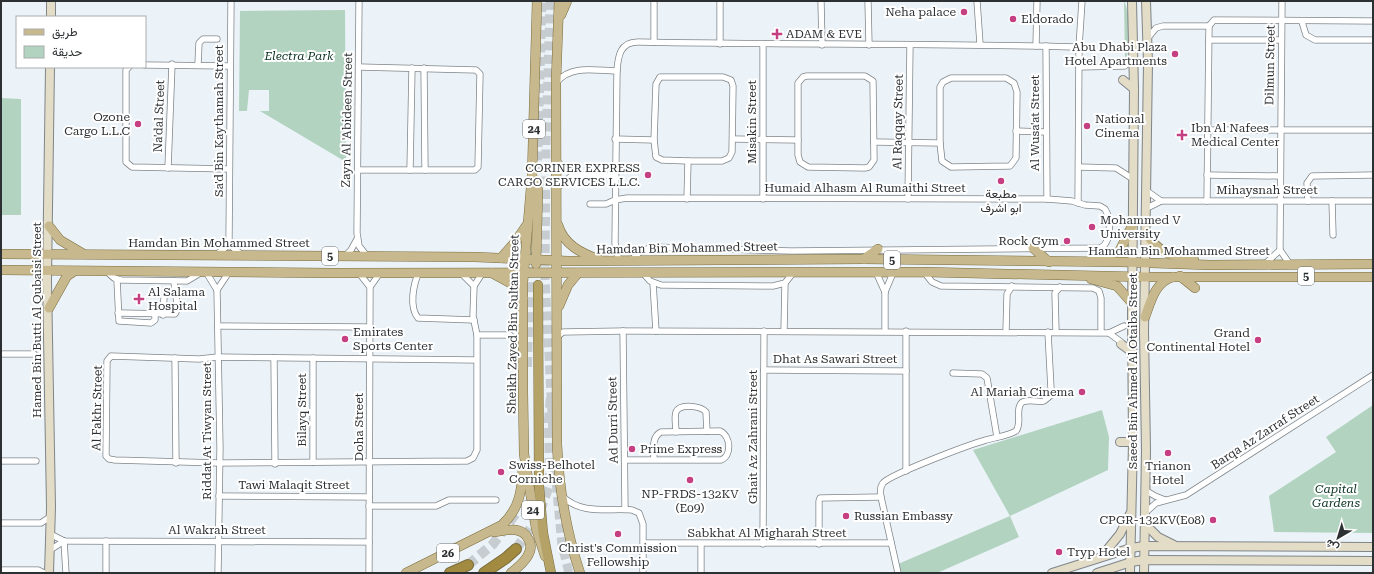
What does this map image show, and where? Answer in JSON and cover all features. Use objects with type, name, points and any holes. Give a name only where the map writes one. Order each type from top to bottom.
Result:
[{"type":"highway","points":[[538,285],[539,486],[543,534],[549,569]]},
{"type":"highway","points":[[484,573],[501,562],[516,549]]},
{"type":"highway","points":[[450,573],[468,564]]},
{"type":"main road","name":"24","points":[[559,1],[556,82],[558,162],[556,261],[557,444],[560,495],[569,538],[580,573]]},
{"type":"main road","points":[[558,26],[567,1]]},
{"type":"main road","points":[[1125,1],[1132,15]]},
{"type":"main road","name":"Saeed Bin Ahmed Al Otaiba Street","points":[[1130,573],[1133,442],[1132,276],[1134,88],[1132,1]]},
{"type":"main road","name":"Saeed Bin Ahmed Al Otaiba Street","points":[[1144,573],[1145,277],[1148,63],[1146,1]]},
{"type":"main road","points":[[1146,13],[1153,1]]},
{"type":"main road","name":"Sheikh Zayed Bin Sultan Street","points":[[537,2],[532,176],[524,259],[524,454],[536,528],[549,569]]},
{"type":"main road","name":"Hamed Bin Butti Al Qubaisi Street","points":[[50,68],[49,226],[47,270],[49,308],[50,573]]},
{"type":"main road","points":[[1123,80],[1134,88]]},
{"type":"main road","points":[[532,176],[538,190],[536,260],[537,268],[542,272]]},
{"type":"main road","points":[[557,218],[561,234],[569,244],[590,256],[607,261]]},
{"type":"main road","points":[[501,258],[516,241],[527,224]]},
{"type":"main road","points":[[1073,262],[1120,252],[1133,224]]},
{"type":"main road","points":[[49,226],[64,243],[86,255],[77,262],[78,272],[67,276],[49,308]]},
{"type":"main road","points":[[1146,233],[1157,247],[1166,254],[1210,265]]},
{"type":"main road","points":[[1033,248],[1049,262]]},
{"type":"main road","points":[[864,259],[878,249]]},
{"type":"main road","name":"Hamdan Bin Mohammed Street","points":[[1,254],[367,256],[501,258],[556,261],[864,259],[1146,262],[1210,265],[1289,263],[1373,264]]},
{"type":"main road","name":"Hamdan Bin Mohammed Street","points":[[1,270],[78,272],[542,272],[793,274],[924,272],[1145,277],[1373,277]]},
{"type":"main road","points":[[486,272],[514,285],[523,298]]},
{"type":"main road","points":[[556,321],[563,294],[578,273]]},
{"type":"main road","points":[[1072,275],[1112,284],[1124,293],[1132,303]]},
{"type":"main road","points":[[1145,317],[1158,287],[1166,280],[1179,276],[1195,288]]},
{"type":"main road","points":[[1121,343],[1132,352]]},
{"type":"main road","points":[[1120,442],[1133,442]]},
{"type":"main road","name":"26","points":[[406,573],[489,533],[508,520],[518,504],[522,490],[524,454]]},
{"type":"main road","points":[[1102,556],[1120,534],[1132,508]]},
{"type":"main road","points":[[1144,523],[1158,537],[1181,546]]},
{"type":"main road","points":[[489,533],[518,530],[526,535],[529,540],[530,546],[527,557],[511,573]]},
{"type":"main road","points":[[1052,573],[1102,556],[1144,546],[1373,547]]},
{"type":"main road","points":[[1097,573],[1130,562],[1144,560],[1373,561]]},
{"type":"street","name":"Sa'd Bin Kaythamah Street","points":[[229,241],[231,1]]},
{"type":"street","name":"Zayn Al 'Abideen Street","points":[[357,239],[359,1]]},
{"type":"street","points":[[654,1],[654,42]]},
{"type":"street","points":[[720,1],[720,44]]},
{"type":"street","points":[[822,1],[822,45]]},
{"type":"street","points":[[868,1],[869,44]]},
{"type":"street","points":[[977,1],[980,44]]},
{"type":"street","points":[[1036,46],[1037,1]]},
{"type":"street","points":[[1078,203],[1079,47],[1082,1]]},
{"type":"street","name":"Dilmun Street","points":[[1280,250],[1282,1]]},
{"type":"street","points":[[1207,201],[1208,40],[1209,26],[1214,20],[1282,22],[1373,21]]},
{"type":"street","points":[[1302,22],[1306,35],[1314,40],[1373,40]]},
{"type":"street","points":[[1147,40],[1156,28],[1163,26],[1209,26]]},
{"type":"street","points":[[198,64],[199,43],[203,39],[217,39]]},
{"type":"street","points":[[1208,40],[1281,40]]},
{"type":"street","points":[[619,261],[615,244],[615,139],[618,55],[624,47],[633,42],[763,45],[980,44],[1079,47]]},
{"type":"street","name":"Misakin Street","points":[[763,45],[763,199]]},
{"type":"street","name":"Al Raqqay Street","points":[[908,200],[910,45]]},
{"type":"street","name":"Al Wusa'at Street","points":[[1046,46],[1047,199]]},
{"type":"street","points":[[1079,67],[1125,66],[1133,57]]},
{"type":"street","name":"Na'dal Street","points":[[168,168],[172,64]]},
{"type":"street","points":[[146,65],[198,64],[230,66]]},
{"type":"street","points":[[358,170],[475,170],[478,167],[480,74],[476,70],[359,67]]},
{"type":"street","points":[[128,68],[126,70],[126,162],[132,167],[229,169]]},
{"type":"street","points":[[410,170],[412,68]]},
{"type":"street","points":[[424,68],[425,170]]},
{"type":"street","points":[[556,82],[566,73],[574,70],[617,71]]},
{"type":"street","points":[[805,76],[865,76],[871,78],[874,84],[874,142],[874,160],[872,164],[865,168],[808,167],[802,164],[798,158],[798,85],[801,78],[805,76]]},
{"type":"street","points":[[660,77],[729,78],[733,86],[733,139],[732,152],[726,160],[688,161],[658,159],[654,153],[654,140],[656,84],[660,77]]},
{"type":"street","points":[[951,78],[1006,78],[1012,80],[1017,89],[1016,158],[1013,164],[1007,167],[948,166],[940,157],[940,142],[940,87],[943,82],[951,78]]},
{"type":"street","points":[[1208,130],[1373,130]]},
{"type":"street","points":[[1016,131],[1046,132]]},
{"type":"street","points":[[615,139],[654,140]]},
{"type":"street","points":[[733,139],[798,140]]},
{"type":"street","points":[[874,142],[940,142]]},
{"type":"street","points":[[687,199],[688,161]]},
{"type":"street","points":[[558,162],[565,170],[574,174],[615,175]]},
{"type":"street","points":[[1079,167],[1116,168],[1133,179]]},
{"type":"street","points":[[558,187],[574,174]]},
{"type":"street","points":[[1207,175],[1280,176]]},
{"type":"street","points":[[1308,201],[1307,183],[1312,176],[1373,176]]},
{"type":"street","points":[[1147,191],[1161,201]]},
{"type":"street","name":"Humaid Alhasm Al Rumaithi Street","points":[[590,204],[606,204],[615,200],[687,199],[1047,199],[1069,200],[1078,203],[1100,206],[1106,211],[1108,239],[1106,245],[1096,248],[1033,248]]},
{"type":"street","name":"Mihaysnah Street","points":[[1147,208],[1161,201],[1373,201]]},
{"type":"street","points":[[1332,201],[1334,235]]},
{"type":"street","points":[[345,256],[351,250],[357,239]]},
{"type":"street","points":[[357,239],[359,246],[367,256]]},
{"type":"street","points":[[229,241],[231,246],[242,255]]},
{"type":"street","points":[[214,256],[222,251],[229,241]]},
{"type":"street","points":[[631,260],[640,252],[652,247],[792,251],[1033,248]]},
{"type":"street","points":[[1266,264],[1280,250],[1289,263]]},
{"type":"street","points":[[106,271],[117,280],[174,281],[191,280],[204,272]]},
{"type":"street","name":"Riddat At Tiwyan Street","points":[[204,272],[217,290],[219,464],[218,573]]},
{"type":"street","points":[[217,290],[229,272]]},
{"type":"street","points":[[359,272],[370,287]]},
{"type":"street","points":[[370,287],[375,277],[380,272]]},
{"type":"street","points":[[408,272],[414,284]]},
{"type":"street","points":[[419,272],[414,284],[414,313],[418,318],[474,320]]},
{"type":"street","points":[[461,272],[474,286],[486,272]]},
{"type":"street","points":[[876,272],[885,292]]},
{"type":"street","points":[[885,331],[885,292],[893,272]]},
{"type":"street","points":[[924,272],[932,282],[942,286],[1060,286],[1093,288],[1099,291],[1101,298],[1101,332]]},
{"type":"street","name":"Hamdan Bin Mohammed Street","points":[[643,273],[653,283]]},
{"type":"street","points":[[656,331],[653,283],[661,285],[773,286],[785,283],[793,274]]},
{"type":"street","points":[[117,280],[118,313],[120,321],[152,322],[155,320],[155,314]]},
{"type":"street","points":[[118,313],[173,315],[177,311],[176,298],[174,294],[174,281]]},
{"type":"street","points":[[784,331],[785,283]]},
{"type":"street","name":"Al Fakhr Street","points":[[474,286],[474,320],[477,335],[477,360],[477,450],[473,458],[467,461],[219,464],[115,460],[109,459],[106,456],[107,361],[111,356],[175,358],[218,357],[477,360]]},
{"type":"street","points":[[1006,332],[1007,294],[1012,286]]},
{"type":"street","points":[[1056,332],[1055,294],[1060,286]]},
{"type":"street","name":"Doha Street","points":[[370,287],[369,570],[373,573]]},
{"type":"street","points":[[163,315],[164,296],[166,293],[174,294]]},
{"type":"street","points":[[218,326],[370,327]]},
{"type":"street","points":[[556,339],[563,332],[906,331],[1109,333],[1124,326]]},
{"type":"street","name":"Ad Durri Street","points":[[622,331],[625,509]]},
{"type":"street","name":"Ghait Az Zahrani Street","points":[[763,544],[764,331]]},
{"type":"street","points":[[906,331],[906,471]]},
{"type":"street","points":[[898,573],[880,497],[881,488],[885,481],[906,471],[997,437],[1014,433],[1018,428],[1019,406],[1021,403],[1024,401],[1041,402],[1050,396],[1051,389],[1048,332]]},
{"type":"street","points":[[1109,333],[1121,343]]},
{"type":"street","points":[[477,335],[510,335]]},
{"type":"street","points":[[1,354],[34,354]]},
{"type":"street","points":[[175,358],[176,463]]},
{"type":"street","points":[[274,358],[275,464]]},
{"type":"street","name":"Bilayq Street","points":[[313,358],[313,462]]},
{"type":"street","name":"Dhat As Sawari Street","points":[[764,370],[906,371]]},
{"type":"street","points":[[953,373],[982,374],[987,378],[997,437]]},
{"type":"street","name":"Barqa Az Zarraf Street","points":[[1145,514],[1152,506],[1165,500],[1186,495],[1373,375]]},
{"type":"street","points":[[676,432],[676,414],[678,410],[682,408],[697,407],[702,408],[706,412],[707,431]]},
{"type":"street","points":[[625,460],[654,460],[723,459],[728,453],[727,436],[720,431],[661,432],[656,435],[654,439],[654,460]]},
{"type":"street","points":[[1,461],[36,461]]},
{"type":"street","points":[[1145,490],[1154,496],[1165,500]]},
{"type":"street","points":[[560,495],[571,504],[583,508],[625,509],[636,511],[642,516],[644,546],[643,573]]},
{"type":"street","name":"Tawi Malaqit Street","points":[[219,496],[369,497]]},
{"type":"street","points":[[819,544],[820,498],[880,497]]},
{"type":"street","points":[[369,506],[436,506],[449,500],[496,500]]},
{"type":"street","points":[[1,523],[41,523],[50,517]]},
{"type":"street","name":"Al Wakrah Street","points":[[50,534],[64,541],[369,542]]},
{"type":"street","points":[[50,550],[64,541],[66,573]]},
{"type":"street","points":[[106,541],[106,573]]},
{"type":"street","name":"Sabkhat Al Migharah Street","points":[[644,546],[701,544],[891,543]]},
{"type":"street","points":[[701,544],[701,573]]},
{"type":"street","points":[[22,569],[30,573]]},
{"type":"street","points":[[1,570],[22,569],[44,573]]},
{"type":"green space","points":[[1124,1],[1129,22],[1129,48],[1125,60]]},
{"type":"green space","name":"Electra Park","points":[[345,10],[346,162],[260,111],[269,111],[269,90],[249,90],[247,111],[239,111],[240,11]]},
{"type":"green space","points":[[1,98],[21,99],[21,215],[1,215]]},
{"type":"green space","name":"Capital Gardens","points":[[1373,405],[1373,533],[1274,532],[1269,496],[1336,452],[1326,437]]},
{"type":"green space","points":[[1102,410],[1109,437],[1108,470],[1010,516],[973,450]]},
{"type":"green space","points":[[1010,516],[1019,537],[937,573],[900,573],[898,564]]},
{"type":"tunnel","points":[[539,187],[537,181],[542,1]]},
{"type":"tunnel","points":[[550,1],[546,144],[545,278],[553,435]]},
{"type":"tunnel","points":[[527,367],[529,280],[533,227]]},
{"type":"tunnel","points":[[516,549],[537,519],[550,483],[549,420],[551,396]]},
{"type":"tunnel","points":[[555,470],[562,545],[569,573]]},
{"type":"tunnel","points":[[468,565],[493,544],[517,512]]},
{"type":"place","name":"Neha palace","points":[[964,12]]},
{"type":"place","name":"Eldorado","points":[[1013,19]]},
{"type":"place","name":"ADAM & EVE","points":[[777,34]]},
{"type":"place","name":"Abu Dhabi Plaza Hotel Apartments","points":[[1175,54]]},
{"type":"place","name":"Ozone Cargo L.L.C","points":[[138,124]]},
{"type":"place","name":"National Cinema","points":[[1087,126]]},
{"type":"place","name":"Ibn Al Nafees Medical Center","points":[[1182,135]]},
{"type":"place","name":"CORINER EXPRESS CARGO SERVICES L.L.C.","points":[[648,175]]},
{"type":"place","name":"مطبعة ابو اشرف","points":[[1001,181]]},
{"type":"place","name":"Mohammed V University","points":[[1092,227]]},
{"type":"place","name":"Rock Gym","points":[[1067,241]]},
{"type":"place","name":"Al Salama Hospital","points":[[139,299]]},
{"type":"place","name":"Emirates Sports Center","points":[[345,339]]},
{"type":"place","name":"Grand Continental Hotel","points":[[1258,340]]},
{"type":"place","name":"Al Mariah Cinema","points":[[1082,392]]},
{"type":"place","name":"Prime Express","points":[[632,449]]},
{"type":"place","name":"Trianon Hotel","points":[[1168,453]]},
{"type":"place","name":"Swiss-Belhotel Corniche","points":[[501,472]]},
{"type":"place","name":"NP-FRDS-132KV (E09)","points":[[690,480]]},
{"type":"place","name":"Russian Embassy","points":[[846,516]]},
{"type":"place","name":"CPGR-132KV(E08)","points":[[1213,520]]},
{"type":"place","name":"Christ's Commission Fellowship","points":[[618,534]]},
{"type":"place","name":"Tryp Hotel","points":[[1059,552]]}]
